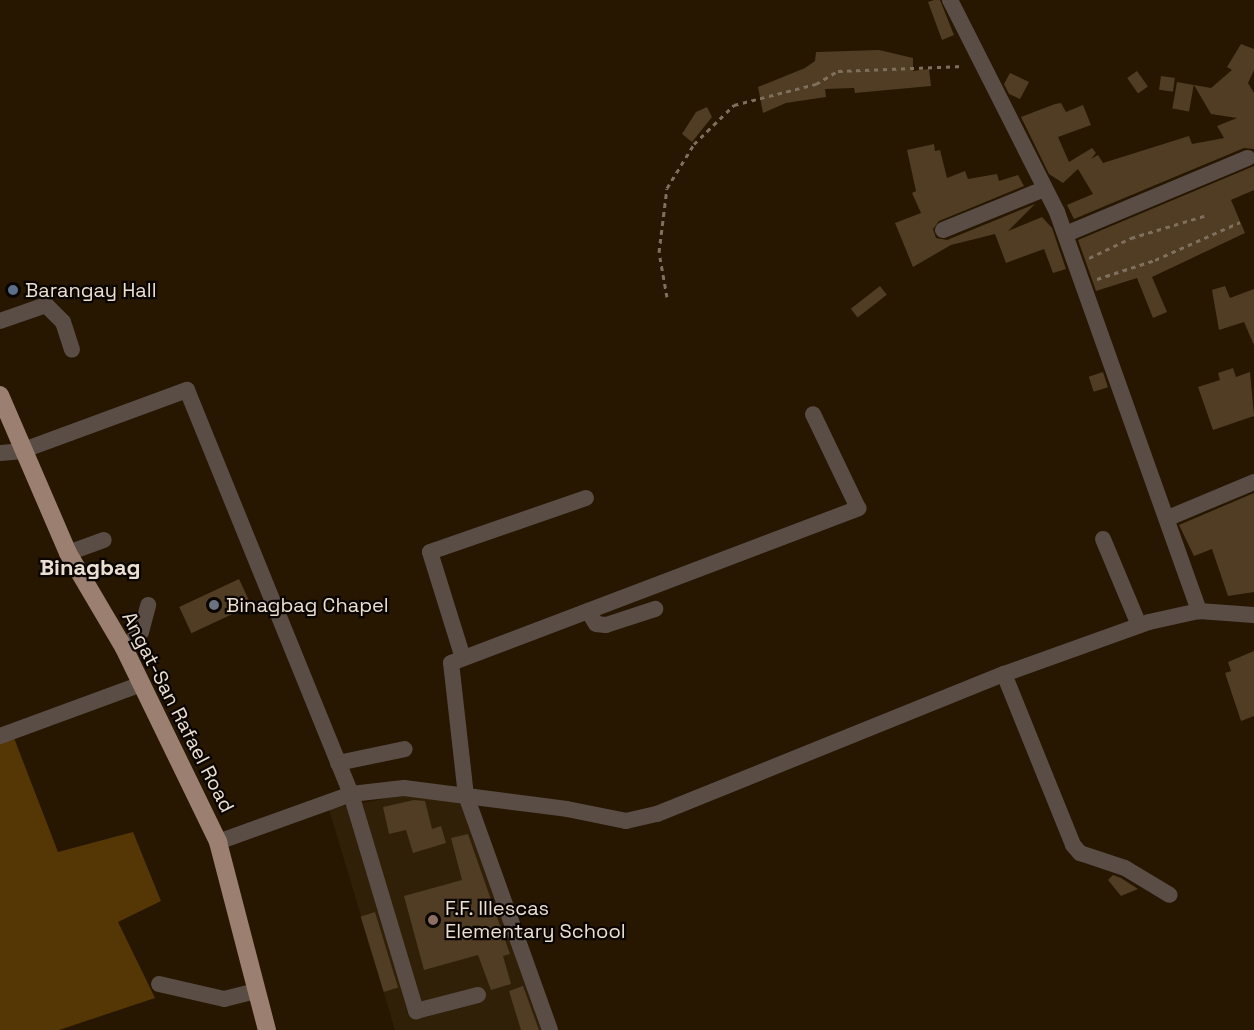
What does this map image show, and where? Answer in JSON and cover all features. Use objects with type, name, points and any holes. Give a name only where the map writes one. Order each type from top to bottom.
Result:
[{"type":"main road","name":"Angat-San Rafael Road","points":[[0,395],[21,451],[68,554],[124,648],[218,842],[267,1030]]},
{"type":"street","points":[[950,0],[1066,234],[1199,611]]},
{"type":"street","points":[[1066,234],[1248,158]]},
{"type":"street","points":[[943,230],[1044,189]]},
{"type":"street","points":[[0,321],[46,305],[63,322],[72,350]]},
{"type":"street","points":[[0,453],[21,451],[187,390],[351,794],[416,1011],[478,995]]},
{"type":"street","points":[[550,1030],[466,796],[451,663],[858,508],[813,414]]},
{"type":"street","points":[[1168,518],[1254,482]]},
{"type":"street","points":[[464,658],[430,552],[586,498]]},
{"type":"street","points":[[1103,539],[1139,625]]},
{"type":"street","points":[[68,554],[104,540]]},
{"type":"street","points":[[124,648],[141,632],[148,605]]},
{"type":"street","points":[[588,610],[591,620],[606,625],[655,609]]},
{"type":"street","points":[[218,842],[351,794],[404,788],[626,821],[646,816],[1004,674],[1139,625],[1199,611],[1254,615]]},
{"type":"street","points":[[1004,674],[1073,845],[1080,853],[1125,868],[1170,895]]},
{"type":"street","points":[[0,736],[141,684]]},
{"type":"street","points":[[338,763],[405,749]]},
{"type":"street","points":[[159,984],[224,999],[256,991]]},
{"type":"path","points":[[667,297],[659,252],[667,188],[694,144],[734,105],[816,84],[838,71],[981,65]]},
{"type":"path","points":[[1077,262],[1131,238],[1207,215]]},
{"type":"path","points":[[1084,284],[1155,260],[1240,222]]},
{"type":"shaded area","points":[[14,738],[58,852],[133,832],[161,901],[118,922],[155,998],[59,1030],[0,1030],[0,743]]},
{"type":"shaded area","name":"F.F. Illescas Elementary School","points":[[411,794],[460,800],[547,1030],[395,1030],[329,809]]},
{"type":"building","points":[[940,0],[954,35],[942,40],[928,2]]},
{"type":"building","points":[[1241,44],[1254,49],[1254,70],[1248,83],[1254,93],[1254,149],[1244,148],[1074,219],[1067,205],[1093,194],[1078,169],[1063,183],[1049,174],[1021,117],[1055,104],[1061,103],[1066,112],[1083,105],[1091,125],[1058,137],[1069,162],[1092,148],[1096,153],[1091,159],[1098,155],[1103,163],[1189,136],[1192,144],[1224,138],[1217,126],[1237,118],[1211,114],[1194,85],[1211,88],[1232,70],[1227,67]]},
{"type":"building","points":[[879,50],[913,58],[913,71],[929,69],[931,86],[855,93],[854,88],[825,89],[826,97],[786,103],[763,113],[758,87],[805,68],[815,61],[816,52]]},
{"type":"building","points":[[1137,71],[1148,87],[1138,93],[1127,78]]},
{"type":"building","points":[[1010,73],[1029,82],[1020,99],[1009,94],[1004,84]]},
{"type":"building","points":[[1161,76],[1175,78],[1173,92],[1159,90]]},
{"type":"building","points":[[1177,82],[1194,85],[1189,112],[1172,109]]},
{"type":"building","points":[[707,107],[712,117],[692,142],[682,134],[696,112]]},
{"type":"building","points":[[934,144],[935,151],[940,150],[947,178],[965,171],[968,179],[997,174],[999,181],[1018,175],[1024,186],[939,221],[933,229],[936,238],[947,240],[1035,204],[1008,231],[1042,217],[1052,228],[1066,269],[1053,273],[1044,249],[1006,263],[995,234],[951,245],[913,267],[895,223],[921,213],[912,193],[916,191],[907,150]]},
{"type":"building","points":[[1254,166],[1254,190],[1231,200],[1245,233],[1152,277],[1167,312],[1153,318],[1137,278],[1096,291],[1078,240]]},
{"type":"building","points":[[880,286],[887,295],[858,317],[851,309]]},
{"type":"building","points":[[1225,286],[1230,298],[1254,289],[1254,345],[1244,322],[1219,330],[1212,290]]},
{"type":"building","points":[[1233,368],[1236,377],[1250,372],[1254,416],[1213,430],[1198,387],[1220,380],[1218,373]]},
{"type":"building","points":[[1103,372],[1108,387],[1094,392],[1089,377]]},
{"type":"building","points":[[1254,493],[1254,592],[1228,596],[1212,549],[1194,556],[1179,525]]},
{"type":"building","name":"Binagbag Chapel","points":[[239,579],[251,605],[191,633],[179,607]]},
{"type":"building","points":[[1254,651],[1254,716],[1241,721],[1225,673],[1231,671],[1228,662]]},
{"type":"building","points":[[414,800],[425,801],[432,829],[441,826],[446,843],[413,853],[406,830],[389,834],[383,807]]},
{"type":"building","points":[[468,834],[510,954],[503,956],[511,984],[491,990],[478,955],[424,970],[404,896],[462,880],[451,838]]},
{"type":"building","points":[[1113,875],[1138,889],[1121,896],[1108,880]]},
{"type":"building","points":[[375,912],[398,988],[384,992],[361,916]]},
{"type":"building","points":[[523,986],[539,1030],[521,1030],[509,991]]},
{"type":"place","name":"Barangay Hall","points":[[13,290]]},
{"type":"place","name":"Binagbag Chapel","points":[[214,605]]},
{"type":"place","name":"F.F. Illescas Elementary School","points":[[433,920]]},
{"type":"district","name":"Binagbag","points":[[90,568]]}]
